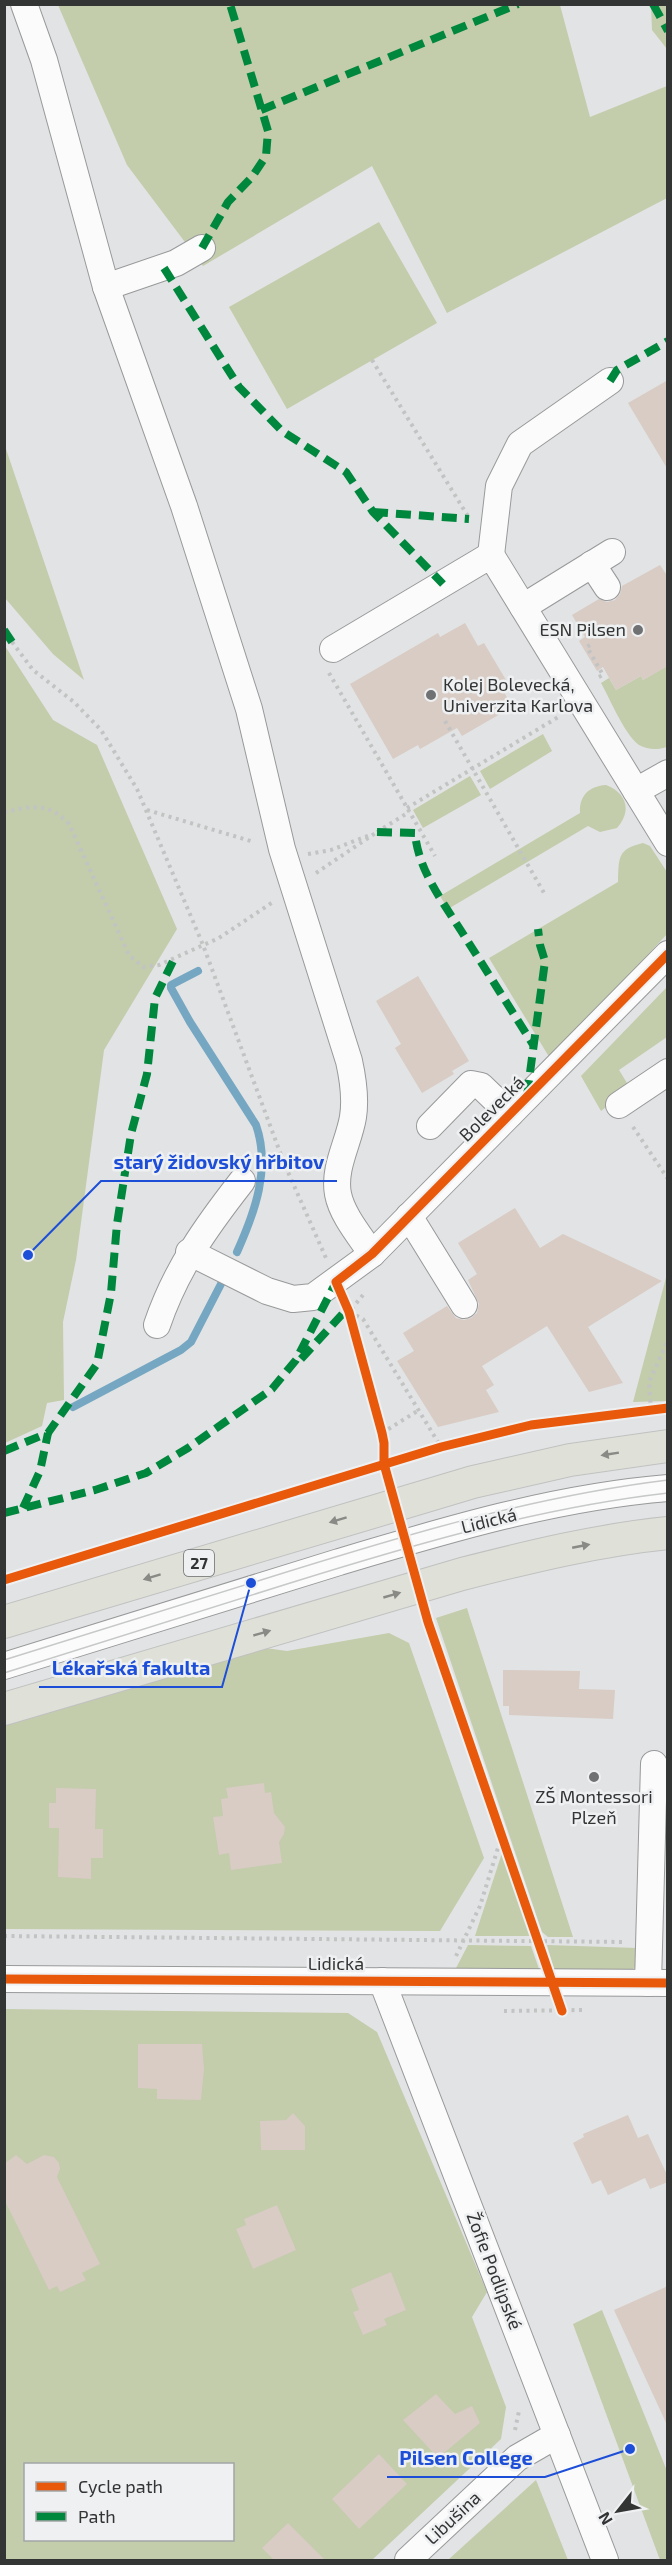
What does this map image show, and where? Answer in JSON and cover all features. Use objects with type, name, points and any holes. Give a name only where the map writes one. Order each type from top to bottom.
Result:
[{"type":"main road","name":"27","points":[[4,1622],[473,1482],[570,1460],[668,1446]]},
{"type":"main road","points":[[4,1709],[462,1574],[563,1550],[668,1533]]},
{"type":"street","points":[[24,4],[44,60],[106,287],[184,506],[249,709],[282,849],[349,1061],[353,1081],[353,1116],[339,1171],[338,1195],[343,1208],[372,1254]]},
{"type":"street","points":[[106,287],[176,263],[202,248]]},
{"type":"street","points":[[610,381],[520,444],[499,486],[491,555],[668,843]]},
{"type":"street","points":[[335,659],[491,555]]},
{"type":"street","points":[[523,607],[602,558],[607,587]]},
{"type":"street","points":[[636,791],[668,773]]},
{"type":"street","name":"Bolevecká","points":[[189,1252],[267,1291],[293,1299],[313,1297],[372,1254],[668,954]]},
{"type":"street","points":[[619,1105],[668,1072]]},
{"type":"street","points":[[430,1126],[471,1084],[481,1086],[510,1114]]},
{"type":"street","points":[[157,1324],[166,1298],[189,1252],[242,1181]]},
{"type":"street","points":[[409,1216],[464,1305]]},
{"type":"street","name":"Lidická","points":[[4,1666],[420,1538],[529,1510],[668,1488]]},
{"type":"street","points":[[654,1764],[649,1942],[658,1983]]},
{"type":"street","name":"Lidická","points":[[4,1979],[658,1983]]},
{"type":"street","name":"Žofie Podlipské","points":[[382,1981],[605,2560]]},
{"type":"street","name":"Libušina","points":[[408,2560],[517,2458],[557,2434]]},
{"type":"path","points":[[372,360],[491,555]]},
{"type":"path","points":[[12,642],[33,670],[74,702],[101,730],[137,789],[202,945],[284,1163],[352,1323]]},
{"type":"path","points":[[590,645],[587,647],[603,675]]},
{"type":"path","points":[[335,659],[328,674],[435,856]]},
{"type":"path","points":[[147,810],[232,837],[282,849],[309,854],[331,850],[377,832],[472,768],[581,703]]},
{"type":"path","points":[[445,721],[544,893]]},
{"type":"path","points":[[4,812],[42,807],[57,811],[69,824],[129,955],[143,967],[159,965],[202,945]]},
{"type":"path","points":[[619,1105],[668,1179]]},
{"type":"path","points":[[349,1312],[363,1319],[418,1410],[445,1446],[430,1450]]},
{"type":"path","points":[[640,1411],[655,1409],[649,1382],[668,1340]]},
{"type":"path","points":[[382,1433],[418,1410]]},
{"type":"path","points":[[379,1422],[384,1443]]},
{"type":"path","points":[[498,1824],[509,1857]]},
{"type":"path","points":[[445,1981],[480,1906],[502,1835]]},
{"type":"path","points":[[534,1930],[562,2011]]},
{"type":"path","points":[[4,1936],[649,1942]]},
{"type":"path","points":[[513,2433],[518,2424],[520,2406]]},
{"type":"green space","points":[[58,5],[560,5],[590,117],[667,86],[667,198],[447,313],[372,166],[203,266],[127,165]]},
{"type":"green space","points":[[651,5],[667,5],[667,49],[652,30]]},
{"type":"green space","points":[[379,222],[437,323],[287,409],[229,307]]},
{"type":"green space","points":[[4,446],[84,680],[53,654],[5,598]]},
{"type":"green space","points":[[5,646],[53,720],[97,745],[177,929],[104,1050],[76,1260],[63,1322],[64,1400],[47,1403],[42,1426],[5,1443]]},
{"type":"green space","points":[[667,666],[667,747],[646,748],[639,745],[628,733],[601,683],[609,678],[616,690],[641,676],[643,680]]},
{"type":"green space","points":[[543,734],[552,751],[490,789],[480,771]]},
{"type":"green space","points":[[470,776],[481,795],[423,828],[413,810]]},
{"type":"green space","points":[[606,785],[619,793],[625,803],[625,815],[617,828],[600,832],[588,826],[448,909],[440,896],[580,813],[581,802],[586,793],[595,787]]},
{"type":"green space","points":[[643,843],[650,846],[667,872],[667,934],[551,1060],[489,958],[618,882],[621,856],[628,848]]},
{"type":"green space","points":[[667,987],[667,1037],[619,1070],[630,1088],[601,1111],[581,1076]]},
{"type":"green space","points":[[667,1274],[667,1401],[633,1402]]},
{"type":"green space","points":[[467,1608],[573,1937],[548,1937],[542,1932],[436,1618]]},
{"type":"green space","points":[[389,1633],[409,1643],[484,1858],[440,1931],[5,1929],[5,1724],[134,1687],[258,1647],[287,1651]]},
{"type":"green space","points":[[502,1853],[530,1936],[475,1936]]},
{"type":"green space","points":[[468,1945],[531,1946],[540,1972],[454,1972]]},
{"type":"green space","points":[[547,1945],[637,1948],[637,1965],[632,1970],[555,1973]]},
{"type":"green space","points":[[5,2009],[348,2013],[377,2032],[487,2292],[472,2317],[506,2407],[501,2439],[372,2560],[5,2560]]},
{"type":"green space","points":[[602,2310],[667,2471],[667,2560],[660,2560],[573,2324]]},
{"type":"green space","points":[[536,2480],[568,2560],[448,2560]]},
{"type":"building","points":[[668,380],[668,470],[628,403]]},
{"type":"building","points":[[660,565],[668,577],[668,666],[643,680],[641,676],[616,690],[603,667],[597,671],[579,641],[585,637],[572,615],[599,599],[607,602],[615,600],[622,586]]},
{"type":"building","name":"Kolej Bolevecká, Univerzita Karlova","points":[[465,623],[478,646],[484,643],[506,680],[500,684],[512,707],[462,736],[457,728],[420,749],[418,745],[393,759],[350,684],[438,633],[440,637]]},
{"type":"building","points":[[418,976],[469,1061],[452,1071],[454,1074],[422,1093],[395,1048],[401,1044],[376,1001]]},
{"type":"building","points":[[515,1208],[540,1248],[563,1234],[662,1281],[588,1327],[623,1383],[589,1392],[547,1326],[482,1366],[494,1385],[486,1390],[499,1412],[438,1427],[397,1361],[414,1351],[403,1333],[447,1306],[456,1318],[464,1320],[477,1313],[479,1304],[468,1280],[477,1274],[458,1243]]},
{"type":"building","points":[[503,1670],[580,1671],[579,1689],[615,1690],[613,1719],[509,1715],[509,1706],[503,1706]]},
{"type":"building","points":[[264,1783],[265,1793],[271,1792],[274,1813],[285,1827],[279,1842],[282,1863],[231,1870],[229,1853],[219,1855],[213,1817],[223,1816],[221,1799],[228,1798],[226,1788]]},
{"type":"building","points":[[56,1788],[96,1789],[95,1829],[103,1829],[103,1858],[91,1858],[91,1879],[58,1877],[59,1828],[49,1828],[49,1803],[56,1803]]},
{"type":"building","points":[[138,2044],[202,2044],[204,2069],[201,2100],[157,2099],[157,2089],[138,2088]]},
{"type":"building","points":[[293,2113],[305,2126],[305,2150],[261,2150],[260,2121],[286,2120]]},
{"type":"building","points":[[628,2115],[638,2138],[648,2134],[668,2177],[668,2182],[650,2189],[645,2178],[608,2195],[601,2180],[592,2184],[573,2143],[584,2137],[583,2134]]},
{"type":"building","points":[[16,2155],[27,2164],[44,2155],[54,2157],[59,2163],[60,2169],[57,2177],[100,2264],[82,2273],[86,2280],[60,2292],[57,2286],[49,2290],[4,2199],[4,2164]]},
{"type":"building","points":[[277,2205],[296,2250],[253,2269],[236,2229],[246,2225],[244,2219]]},
{"type":"building","points":[[391,2272],[406,2310],[384,2319],[387,2325],[363,2335],[353,2312],[359,2310],[351,2289]]},
{"type":"building","points":[[668,2286],[668,2427],[614,2310]]},
{"type":"building","points":[[436,2394],[455,2414],[472,2406],[480,2423],[438,2458],[403,2420]]},
{"type":"building","points":[[379,2454],[407,2484],[359,2529],[332,2499]]},
{"type":"building","points":[[288,2523],[325,2560],[274,2560],[262,2548]]},
{"type":"waterway","points":[[198,971],[171,985],[171,988],[256,1125],[260,1141],[262,1157],[259,1190],[250,1221],[237,1252]]},
{"type":"waterway","points":[[73,1407],[181,1350],[191,1342],[221,1284]]},
{"type":"tram line","points":[[4,1660],[412,1534],[564,1497],[668,1480]]},
{"type":"tram line","points":[[4,1673],[428,1542],[571,1508],[668,1493]]},
{"type":"marked path","points":[[202,248],[228,202],[252,177],[266,156],[268,131],[230,4]]},
{"type":"marked path","points":[[261,110],[518,4]]},
{"type":"marked path","points":[[653,4],[668,31]]},
{"type":"marked path","points":[[164,268],[239,387],[282,431],[346,472],[373,512],[443,584]]},
{"type":"marked path","points":[[610,381],[617,370],[668,341]]},
{"type":"marked path","points":[[373,512],[469,519]]},
{"type":"marked path","points":[[4,630],[12,642]]},
{"type":"marked path","points":[[377,832],[415,833],[421,861],[441,900],[534,1046]]},
{"type":"marked path","points":[[527,1095],[545,961],[538,929]]},
{"type":"marked path","points":[[4,1451],[48,1433],[97,1364],[111,1293],[117,1224],[131,1134],[147,1074],[155,998],[175,957]]},
{"type":"marked path","points":[[4,1513],[95,1490],[146,1473],[188,1448],[272,1389],[296,1360],[336,1282]]},
{"type":"marked path","points":[[301,1359],[347,1309]]},
{"type":"marked path","points":[[23,1508],[40,1471],[48,1433]]},
{"type":"cycle path","points":[[562,2011],[428,1622],[384,1464],[382,1433],[349,1312],[336,1282],[372,1254],[668,954]]},
{"type":"cycle path","points":[[4,1580],[441,1447],[531,1425],[668,1408]]},
{"type":"cycle path","points":[[4,1979],[668,1983]]},
{"type":"place","name":"ESN Pilsen","points":[[638,630]]},
{"type":"place","name":"Kolej Bolevecká, Univerzita Karlova","points":[[431,695]]},
{"type":"place","name":"starý židovský hřbitov","points":[[28,1255]]},
{"type":"place","name":"Lékařská fakulta","points":[[251,1583]]},
{"type":"place","name":"ZŠ Montessori Plzeň","points":[[594,1777]]},
{"type":"place","name":"Pilsen College","points":[[630,2449]]}]
